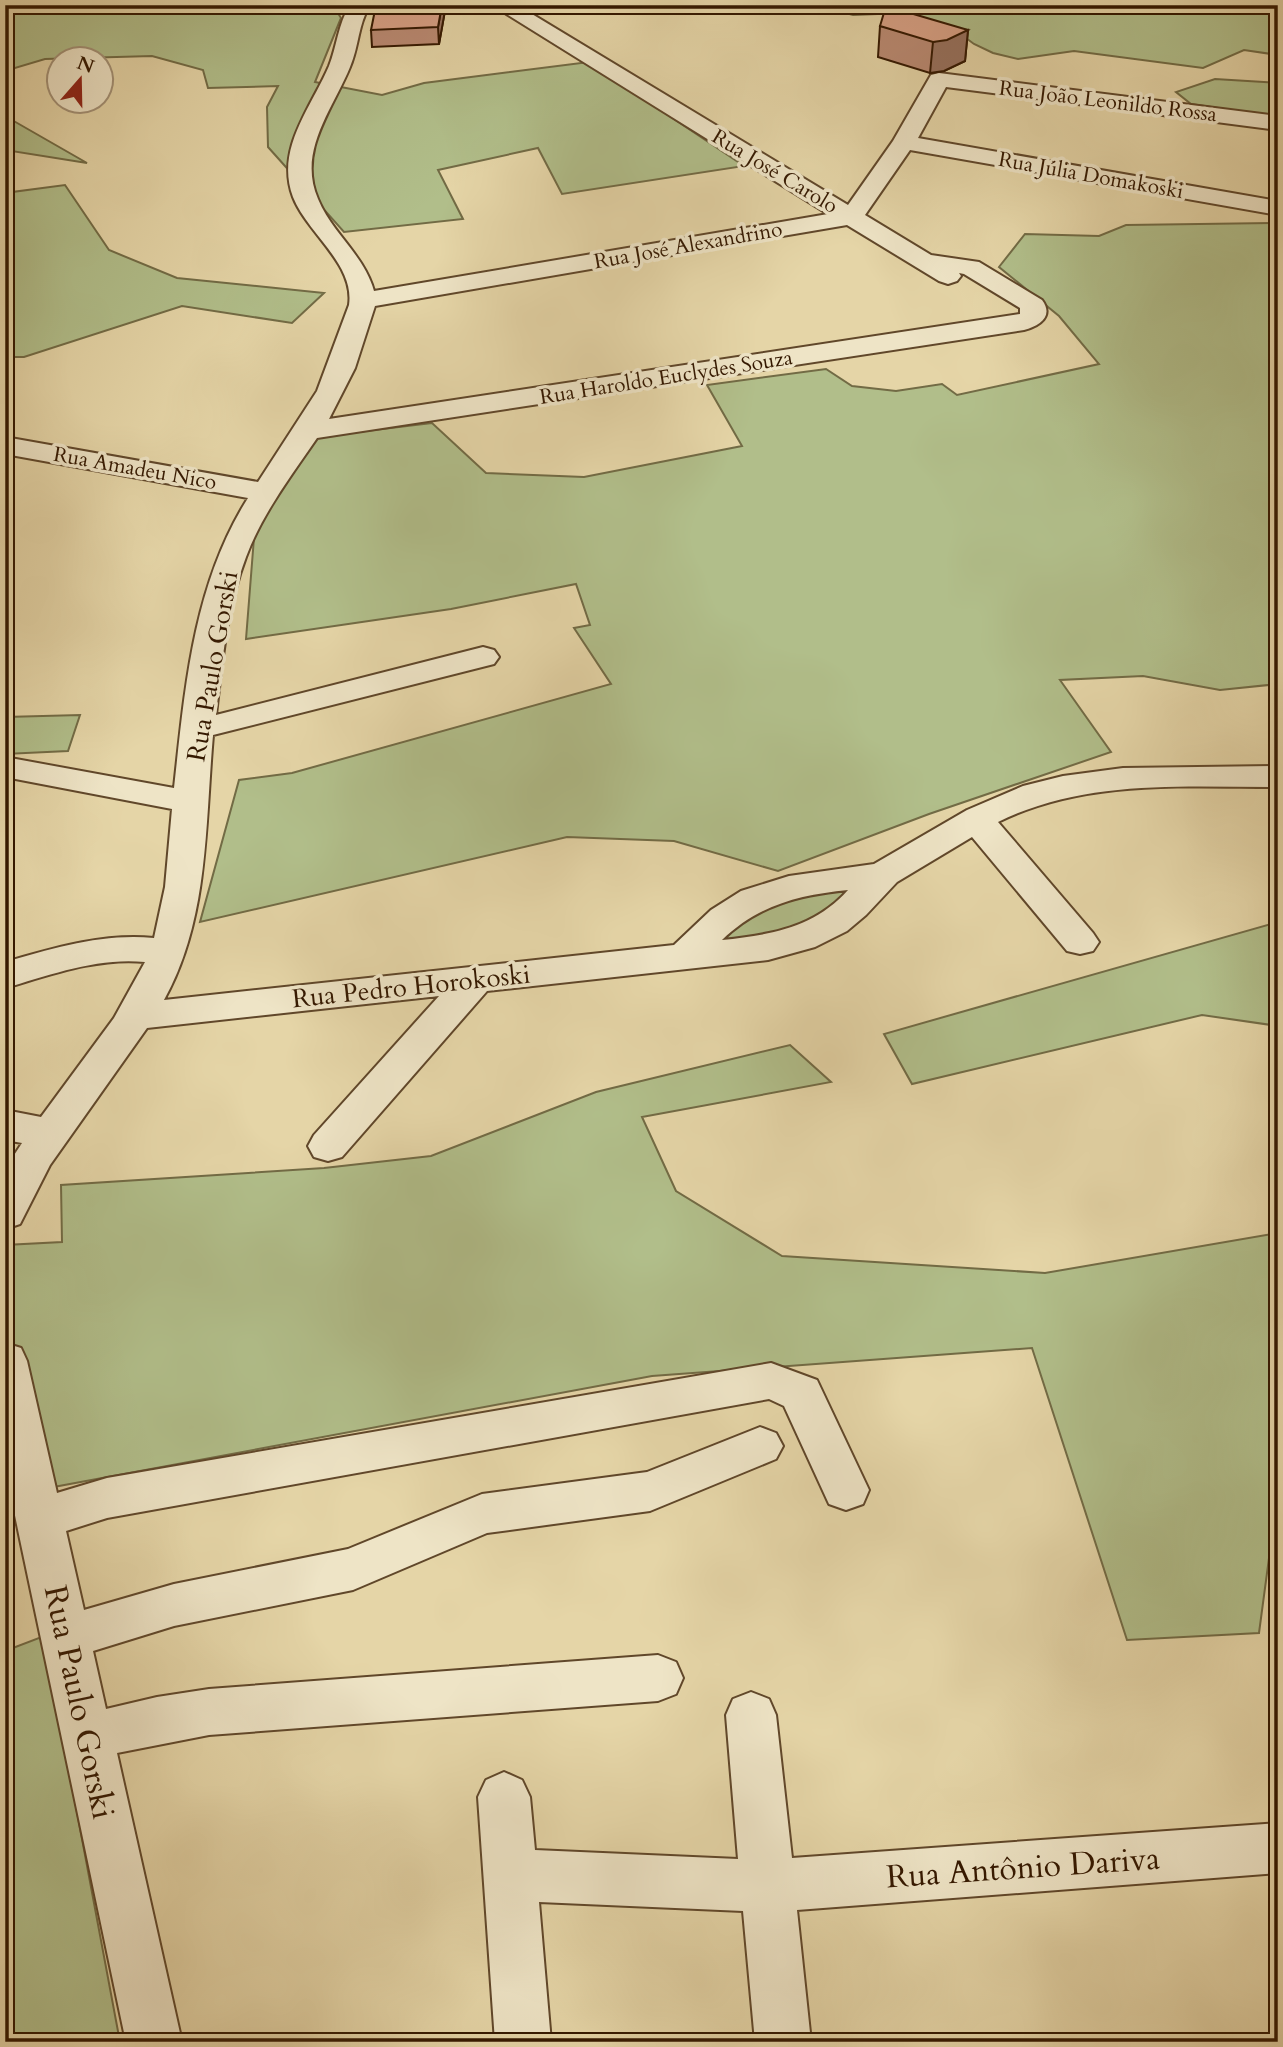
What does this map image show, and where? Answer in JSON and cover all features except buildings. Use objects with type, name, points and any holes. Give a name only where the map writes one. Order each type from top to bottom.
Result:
[{"type":"street","name":"Rua José Carolo","points":[[502,5],[925,262],[970,267],[1033,305],[1033,317],[1024,322]]},
{"type":"street","points":[[1239,5],[1265,8],[1277,5]]},
{"type":"street","points":[[350,6],[351,22],[343,57],[305,142],[300,160],[300,177],[310,207],[354,271],[364,300]]},
{"type":"street","name":"Rua João Leonildo Rossa","points":[[904,142],[939,80],[1278,123]]},
{"type":"street","points":[[851,217],[904,142]]},
{"type":"street","name":"Rua Júlia Domakoski","points":[[904,142],[1278,208]]},
{"type":"street","name":"Rua José Alexandrino","points":[[364,300],[851,217]]},
{"type":"street","name":"Rua Paulo Gorski","points":[[5,1213],[10,1196],[50,1133],[136,1016],[169,952],[181,914],[199,729],[224,578],[246,523],[327,397],[349,349],[364,300]]},
{"type":"street","points":[[1024,322],[1048,337]]},
{"type":"street","name":"Rua Haroldo Euclydes Souza","points":[[307,431],[1024,322]]},
{"type":"street","name":"Rua Amadeu Nico","points":[[5,445],[265,492]]},
{"type":"street","points":[[199,729],[483,657]]},
{"type":"street","points":[[5,768],[190,802]]},
{"type":"street","name":"Rua Pedro Horokoski","points":[[136,1016],[768,948],[817,932],[852,908],[880,875],[978,821],[1034,794],[1064,786],[1146,779],[1278,776]]},
{"type":"street","points":[[978,821],[1080,943]]},
{"type":"street","name":"Rua Pedro Horokoski","points":[[686,956],[727,916],[756,898],[808,883],[880,875]]},
{"type":"street","points":[[5,975],[71,956],[128,948],[169,952]]},
{"type":"street","points":[[328,1146],[476,979]]},
{"type":"street","points":[[5,1125],[50,1133]]},
{"type":"street","name":"Rua Paulo Gorski","points":[[5,1362],[154,2042]]},
{"type":"street","points":[[40,1519],[107,1498],[771,1381],[801,1393],[846,1490]]},
{"type":"street","points":[[65,1637],[174,1605],[353,1569],[482,1514],[650,1491],[760,1446]]},
{"type":"street","points":[[88,1737],[158,1720],[209,1712],[658,1678]]},
{"type":"street","points":[[751,1715],[783,2042]]},
{"type":"street","points":[[504,1797],[523,2042]]},
{"type":"street","name":"Rua Antônio Dariva","points":[[510,1875],[768,1886],[1278,1848]]},
{"type":"green space","points":[[5,5],[333,5],[341,18],[315,82],[382,95],[424,83],[589,62],[744,166],[562,194],[538,148],[438,170],[463,219],[344,232],[268,147],[267,107],[278,86],[208,88],[203,70],[152,56],[116,57],[116,46],[46,46],[46,59],[5,71]]},
{"type":"green space","points":[[816,5],[1215,5],[1278,12],[1278,55],[1244,50],[1203,68],[1074,51],[1018,59],[993,53],[974,44],[951,27],[903,13],[853,15]]},
{"type":"green space","points":[[1215,79],[1278,83],[1278,117],[1191,104],[1176,92]]},
{"type":"green space","points":[[5,116],[87,163],[5,150]]},
{"type":"green space","points":[[65,185],[109,250],[177,278],[324,293],[292,323],[182,306],[24,357],[5,357],[5,193]]},
{"type":"green space","points":[[1278,223],[1278,684],[1220,690],[1143,676],[1060,680],[1111,752],[929,814],[778,871],[674,841],[567,837],[200,922],[239,780],[292,773],[611,684],[574,628],[590,625],[576,584],[451,609],[246,639],[255,525],[316,437],[432,423],[486,473],[584,477],[742,446],[707,385],[826,369],[852,386],[896,391],[942,384],[957,395],[1099,364],[1059,316],[999,267],[1025,234],[1099,236],[1126,225]]},
{"type":"green space","points":[[80,715],[68,751],[5,754],[5,717]]},
{"type":"green space","points":[[859,884],[821,920],[712,948],[726,929],[766,902]]},
{"type":"green space","points":[[1278,922],[1278,1026],[1202,1015],[912,1084],[884,1034]]},
{"type":"green space","points":[[790,1045],[831,1082],[642,1117],[676,1191],[782,1256],[1045,1273],[1278,1233],[1278,1556],[1269,1558],[1259,1633],[1127,1640],[1032,1348],[652,1376],[5,1496],[5,1245],[62,1242],[61,1185],[324,1168],[431,1156],[596,1092]]},
{"type":"green space","points":[[44,1636],[120,2042],[5,2042],[5,1651]]}]
